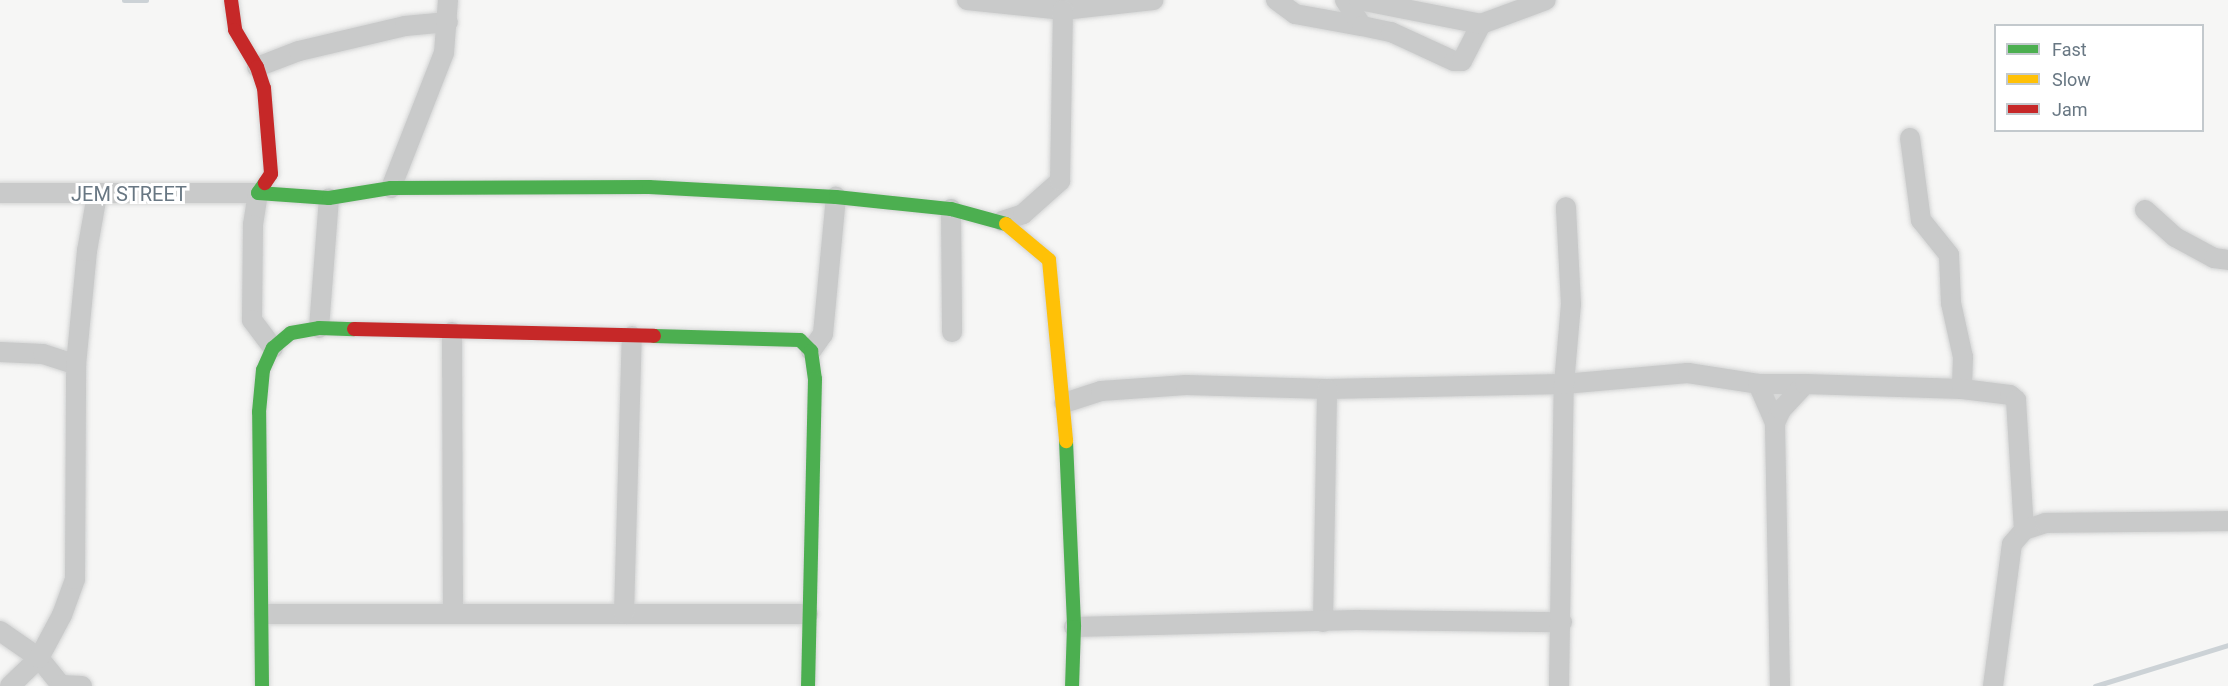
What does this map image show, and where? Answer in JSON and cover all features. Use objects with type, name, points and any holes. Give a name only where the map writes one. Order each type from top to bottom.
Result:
[{"type":"street","points":[[231,0],[235,30],[257,67],[264,88],[272,160],[271,174],[258,193],[253,225],[252,320],[273,348]]},
{"type":"street","points":[[391,188],[444,53],[448,0]]},
{"type":"street","points":[[967,0],[1063,10],[1153,0]]},
{"type":"street","points":[[1276,0],[1295,14],[1391,33],[1454,61],[1462,61],[1481,24]]},
{"type":"street","points":[[1345,0],[1362,26]]},
{"type":"street","points":[[1359,0],[1481,24],[1546,0]]},
{"type":"street","points":[[1002,220],[1023,214],[1060,181],[1063,10]]},
{"type":"street","points":[[257,67],[299,51],[405,26],[448,22]]},
{"type":"street","points":[[1910,138],[1922,220],[1948,255],[1951,303],[1963,357],[1962,389]]},
{"type":"street","points":[[258,193],[328,198],[391,188],[649,187],[836,197],[951,209],[1002,220],[1050,260],[1064,403],[1074,627],[1072,686]]},
{"type":"street","name":"JEM STREET","points":[[0,193],[97,195],[258,193]]},
{"type":"street","points":[[10,686],[39,658],[62,615],[75,579],[76,365],[87,252],[97,195]]},
{"type":"street","points":[[811,351],[823,334],[836,197]]},
{"type":"street","points":[[319,328],[328,198]]},
{"type":"street","points":[[1559,686],[1562,622],[1564,384],[1571,304],[1566,207]]},
{"type":"street","points":[[951,209],[952,332]]},
{"type":"street","points":[[2145,210],[2175,237],[2214,258],[2228,260]]},
{"type":"street","points":[[262,686],[264,614],[259,412],[263,370],[273,348],[291,333],[319,328],[800,340],[811,351],[815,380],[808,686]]},
{"type":"street","points":[[452,333],[453,614]]},
{"type":"street","points":[[624,614],[632,336]]},
{"type":"street","points":[[0,352],[43,354],[76,365]]},
{"type":"street","points":[[1064,403],[1101,392],[1186,385],[1328,389],[1564,384],[1688,373],[1758,384],[1962,389],[2010,394],[2016,400],[2024,530]]},
{"type":"street","points":[[1758,384],[1775,423],[1780,686]]},
{"type":"street","points":[[1775,423],[1781,410],[1805,384]]},
{"type":"street","points":[[1323,622],[1328,389]]},
{"type":"street","points":[[1993,686],[2012,544],[2024,530],[2045,523],[2228,521]]},
{"type":"street","points":[[264,614],[808,614]]},
{"type":"street","points":[[1074,627],[1323,622],[1562,622]]},
{"type":"street","points":[[0,631],[39,658],[62,686],[82,686]]},
{"type":"waterway","points":[[124,0],[146,0]]},
{"type":"waterway","points":[[2095,686],[2228,645]]},
{"type":"traffic: fast","points":[[265,183],[258,193],[329,198],[391,188],[649,187],[836,197],[951,209],[1006,224]]},
{"type":"traffic: fast","points":[[262,686],[259,412],[263,370],[273,348],[291,333],[319,328],[354,329]]},
{"type":"traffic: fast","points":[[654,336],[800,340],[811,351],[815,379],[808,686]]},
{"type":"traffic: fast","points":[[1066,441],[1074,627],[1072,686]]},
{"type":"traffic: slow","points":[[1006,224],[1049,260],[1066,441]]},
{"type":"traffic: jam","points":[[231,0],[235,30],[257,67],[264,88],[271,174],[265,183]]},
{"type":"traffic: jam","points":[[354,329],[654,336]]}]
